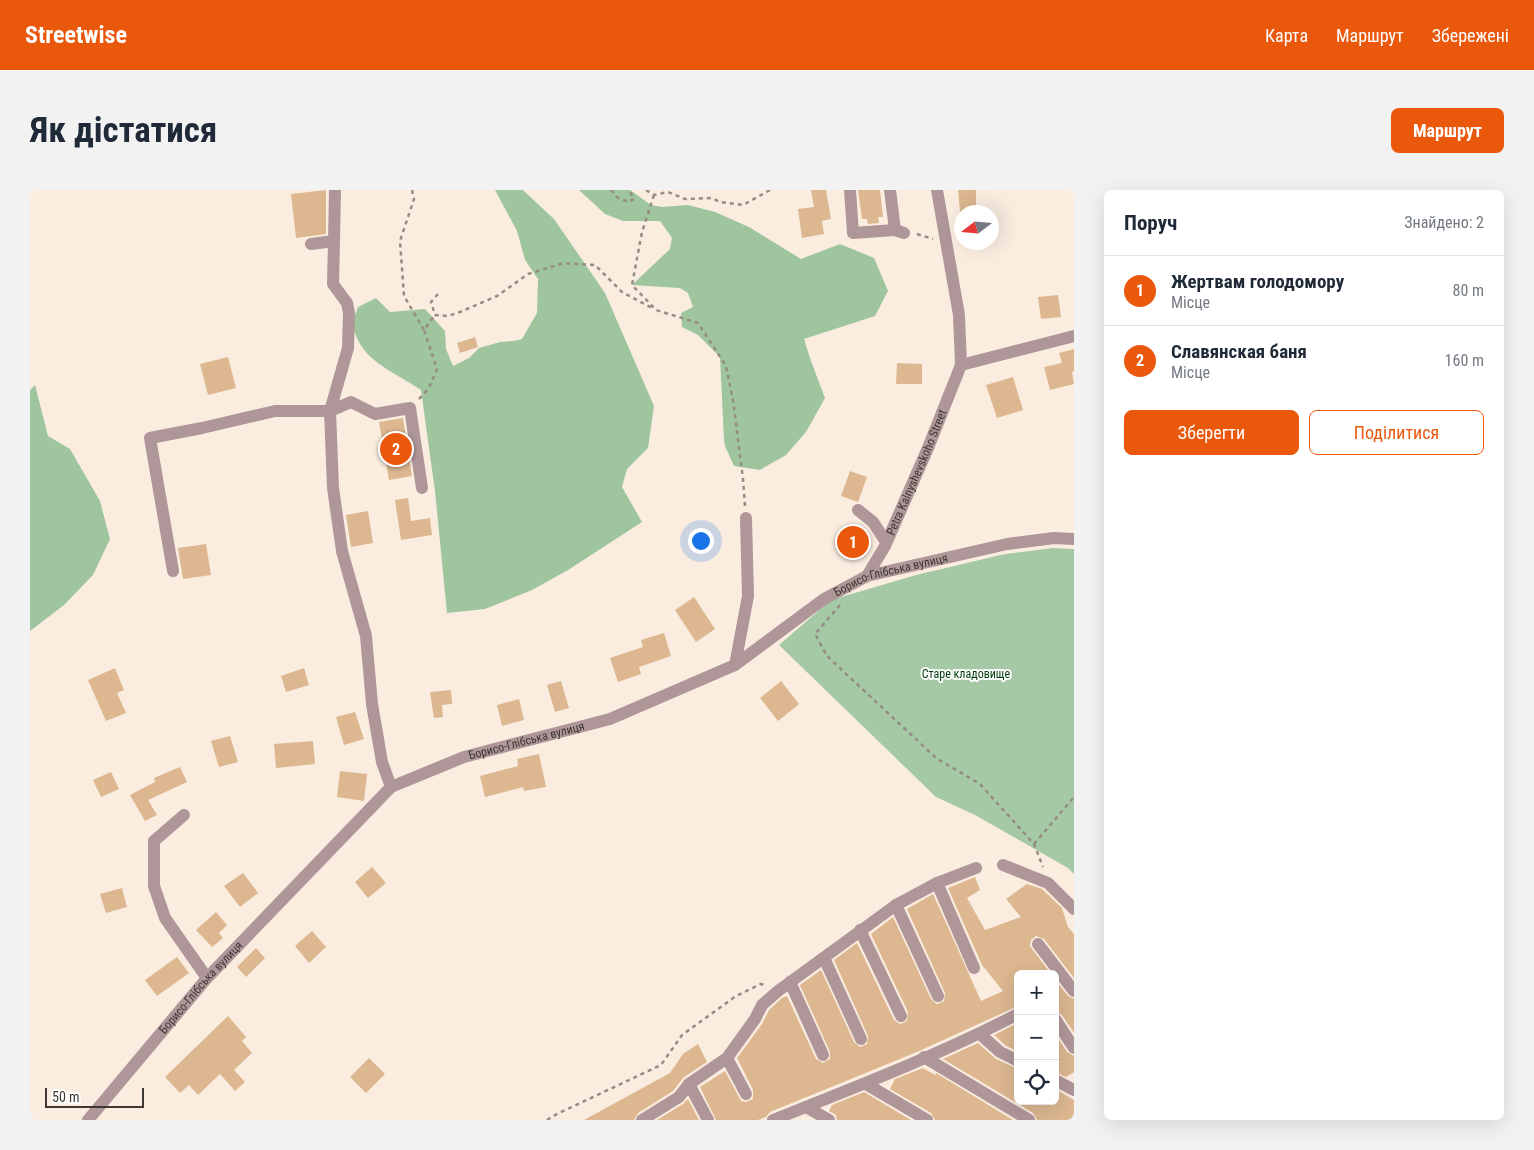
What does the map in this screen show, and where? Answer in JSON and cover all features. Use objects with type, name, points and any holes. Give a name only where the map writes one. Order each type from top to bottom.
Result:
[{"type":"street","points":[[335,190],[333,284],[347,303],[349,313],[348,348],[330,411],[333,488],[342,551],[366,636],[372,704],[382,762],[391,788]]},
{"type":"street","points":[[850,190],[854,233],[899,231],[890,190]]},
{"type":"street","name":"Petra Kalnyshevskoho Street","points":[[867,576],[886,542],[928,448],[961,365],[959,314],[937,190]]},
{"type":"street","points":[[311,244],[334,241]]},
{"type":"street","points":[[961,365],[1074,336]]},
{"type":"street","points":[[172,571],[150,438],[275,410],[330,411],[351,402],[375,414],[410,408],[422,488]]},
{"type":"street","points":[[858,510],[873,522],[886,542]]},
{"type":"street","points":[[735,665],[748,596],[746,518]]},
{"type":"street","name":"Борисо-Глібська вулиця","points":[[88,1120],[207,978],[391,788],[464,757],[610,719],[735,665],[824,599],[867,576],[1008,544],[1054,538],[1074,539]]},
{"type":"street","points":[[184,815],[154,841],[154,886],[165,918],[207,978]]},
{"type":"street","points":[[1003,865],[1048,883],[1074,909]]},
{"type":"street","points":[[642,1120],[679,1097],[689,1084],[727,1058],[762,1005],[790,982],[896,905],[937,883],[976,868]]},
{"type":"street","points":[[937,883],[974,968]]},
{"type":"street","points":[[896,905],[938,996]]},
{"type":"street","points":[[860,930],[901,1016]]},
{"type":"street","points":[[1038,944],[1074,991]]},
{"type":"street","points":[[824,958],[861,1039]]},
{"type":"street","points":[[790,982],[823,1055]]},
{"type":"street","points":[[773,1120],[866,1084],[980,1034],[1016,1015]]},
{"type":"street","points":[[1059,1024],[1074,1048]]},
{"type":"street","points":[[980,1034],[1000,1052],[1016,1060]]},
{"type":"street","points":[[924,1057],[1029,1120]]},
{"type":"street","points":[[727,1058],[746,1094]]},
{"type":"street","points":[[1059,1082],[1074,1090]]},
{"type":"street","points":[[689,1084],[708,1120]]},
{"type":"street","points":[[866,1084],[927,1120]]},
{"type":"street","points":[[806,1107],[829,1120]]},
{"type":"path","points":[[410,408],[429,388],[437,369],[424,330],[404,296],[400,241],[414,200],[412,190]]},
{"type":"path","points":[[611,190],[618,198],[629,202],[634,199],[629,190]]},
{"type":"path","points":[[646,190],[654,195],[668,192],[685,199],[712,198],[720,202],[743,205],[770,190]]},
{"type":"path","points":[[654,195],[642,232],[632,285],[656,310]]},
{"type":"path","points":[[435,315],[448,316],[460,312],[496,296],[528,274],[564,263],[594,265],[622,292],[656,310],[698,324],[726,366],[733,400],[746,518]]},
{"type":"path","points":[[435,315],[431,302],[438,294]]},
{"type":"path","points":[[424,330],[435,315]]},
{"type":"path","points":[[844,588],[840,606],[815,634],[827,656],[936,758],[980,784],[1034,844],[1048,883]]},
{"type":"path","points":[[1034,844],[1074,797]]},
{"type":"path","points":[[547,1120],[661,1064],[682,1035],[736,996],[761,984]]},
{"type":"green space","points":[[495,190],[523,190],[554,219],[605,293],[654,406],[648,448],[627,469],[622,487],[642,522],[568,570],[532,590],[485,609],[447,613],[435,491],[421,390],[371,357],[357,338],[353,322],[358,307],[376,298],[390,312],[425,309],[445,331],[446,349],[453,366],[469,358],[479,348],[500,342],[522,339],[537,313],[538,279],[525,260],[517,231]]},
{"type":"green space","points":[[579,190],[630,190],[651,205],[662,207],[688,205],[715,212],[749,227],[801,259],[840,244],[874,258],[888,291],[875,316],[804,339],[825,398],[806,432],[786,455],[760,470],[734,466],[724,440],[720,357],[698,335],[682,327],[681,313],[693,307],[688,293],[680,288],[632,285],[670,249],[672,238],[660,221],[623,221],[605,214]]},
{"type":"green space","points":[[35,385],[48,436],[70,449],[100,501],[110,539],[93,575],[64,605],[30,631],[30,390]]},
{"type":"green space","name":"Старе кладовище","points":[[1053,548],[1074,549],[1074,874],[1068,868],[975,815],[936,797],[779,645],[831,600],[916,575],[1005,554]]},
{"type":"building","points":[[326,190],[326,234],[296,238],[291,194]]},
{"type":"building","points":[[811,190],[826,190],[831,219],[822,221],[824,234],[802,238],[798,209],[814,207]]},
{"type":"building","points":[[858,190],[880,190],[883,217],[878,217],[879,223],[868,224],[867,219],[862,219]]},
{"type":"building","points":[[958,190],[976,190],[976,205],[959,205]]},
{"type":"building","points":[[1058,295],[1061,317],[1041,319],[1038,297]]},
{"type":"building","points":[[475,337],[478,347],[460,353],[457,343]]},
{"type":"building","points":[[1074,349],[1074,371],[1072,372],[1074,384],[1050,390],[1044,367],[1062,363],[1059,353]]},
{"type":"building","points":[[228,357],[236,388],[208,395],[200,364]]},
{"type":"building","points":[[897,363],[922,364],[922,384],[896,384]]},
{"type":"building","points":[[1013,377],[1023,410],[997,418],[986,385]]},
{"type":"building","points":[[403,418],[412,476],[389,480],[379,422]]},
{"type":"building","points":[[850,471],[867,477],[858,502],[841,496]]},
{"type":"building","points":[[408,498],[411,521],[430,518],[432,535],[401,540],[395,500]]},
{"type":"building","points":[[368,511],[373,543],[351,547],[346,515]]},
{"type":"building","points":[[206,544],[211,575],[183,579],[178,548]]},
{"type":"building","points":[[694,597],[715,629],[696,642],[675,610]]},
{"type":"building","points":[[664,633],[671,656],[639,667],[641,674],[618,682],[610,658],[643,647],[641,640]]},
{"type":"building","points":[[115,668],[124,690],[117,693],[126,713],[106,721],[88,680]]},
{"type":"building","points":[[304,668],[309,685],[286,692],[281,676]]},
{"type":"building","points":[[561,681],[569,708],[555,712],[547,685]]},
{"type":"building","points":[[781,681],[799,704],[778,721],[760,698]]},
{"type":"building","points":[[451,690],[452,704],[442,705],[443,717],[434,718],[430,692]]},
{"type":"building","points":[[519,699],[524,720],[502,726],[497,705]]},
{"type":"building","points":[[355,712],[364,739],[344,745],[336,717]]},
{"type":"building","points":[[230,736],[238,762],[219,767],[211,741]]},
{"type":"building","points":[[313,741],[315,764],[276,768],[274,744]]},
{"type":"building","points":[[539,754],[546,787],[524,791],[523,787],[485,797],[480,776],[518,766],[517,759]]},
{"type":"building","points":[[180,767],[187,782],[148,800],[157,815],[145,821],[130,795],[155,782],[154,778]]},
{"type":"building","points":[[340,771],[367,774],[364,801],[337,797]]},
{"type":"building","points":[[111,772],[119,789],[101,797],[93,780]]},
{"type":"building","points":[[372,867],[386,883],[368,898],[355,882]]},
{"type":"building","points":[[243,873],[258,893],[240,907],[224,886]]},
{"type":"building","points":[[975,877],[980,890],[967,898],[985,930],[1021,917],[1006,899],[1027,884],[1042,889],[1062,908],[1068,927],[1074,934],[1074,978],[1044,939],[1036,936],[1031,940],[1030,946],[1048,970],[1014,970],[1014,1008],[917,1052],[770,1112],[766,1117],[758,1120],[716,1120],[700,1087],[725,1071],[741,1101],[746,1102],[753,1099],[753,1090],[737,1058],[762,1024],[769,1010],[782,998],[787,996],[816,1059],[823,1063],[830,1059],[830,1052],[800,985],[821,970],[854,1042],[860,1047],[867,1044],[868,1036],[834,960],[857,943],[894,1020],[900,1024],[907,1021],[908,1012],[871,934],[893,917],[931,999],[937,1004],[944,1001],[945,993],[907,909],[933,894],[981,1001],[1003,991],[982,965],[948,888]]},
{"type":"building","points":[[122,888],[127,907],[106,913],[100,894]]},
{"type":"building","points":[[216,912],[227,925],[219,933],[223,938],[212,947],[196,930]]},
{"type":"building","points":[[312,931],[326,947],[309,963],[295,946]]},
{"type":"building","points":[[256,948],[265,958],[246,977],[237,967]]},
{"type":"building","points":[[177,957],[189,973],[157,996],[145,980]]},
{"type":"building","points":[[1059,985],[1068,996],[1074,999],[1074,1033],[1059,1013]]},
{"type":"building","points":[[228,1016],[246,1037],[242,1041],[252,1053],[234,1070],[245,1082],[235,1091],[220,1074],[198,1095],[189,1085],[180,1093],[165,1077]]},
{"type":"building","points":[[1014,1025],[1014,1050],[1005,1045],[994,1035]]},
{"type":"building","points":[[1059,1040],[1067,1052],[1074,1056],[1074,1072],[1066,1077],[1059,1074]]},
{"type":"building","points":[[978,1043],[996,1059],[1014,1067],[1014,1102],[943,1059]]},
{"type":"building","points":[[698,1044],[707,1062],[684,1077],[673,1091],[638,1113],[634,1120],[584,1120],[670,1073],[683,1054]]},
{"type":"building","points":[[369,1058],[385,1074],[366,1093],[350,1077]]},
{"type":"building","points":[[923,1068],[935,1075],[936,1073],[1013,1120],[935,1120],[931,1113],[890,1089],[895,1079]]},
{"type":"building","points":[[1059,1091],[1074,1100],[1074,1120],[1037,1120],[1033,1113],[1020,1105],[1059,1105]]},
{"type":"building","points":[[864,1092],[911,1120],[837,1120],[836,1115],[829,1111],[832,1105]]},
{"type":"building","points":[[688,1099],[699,1120],[657,1120],[683,1104]]},
{"type":"place","name":"Славянская баня","points":[[396,449]]},
{"type":"place","name":"Жертвам голодомору","points":[[853,542]]}]
